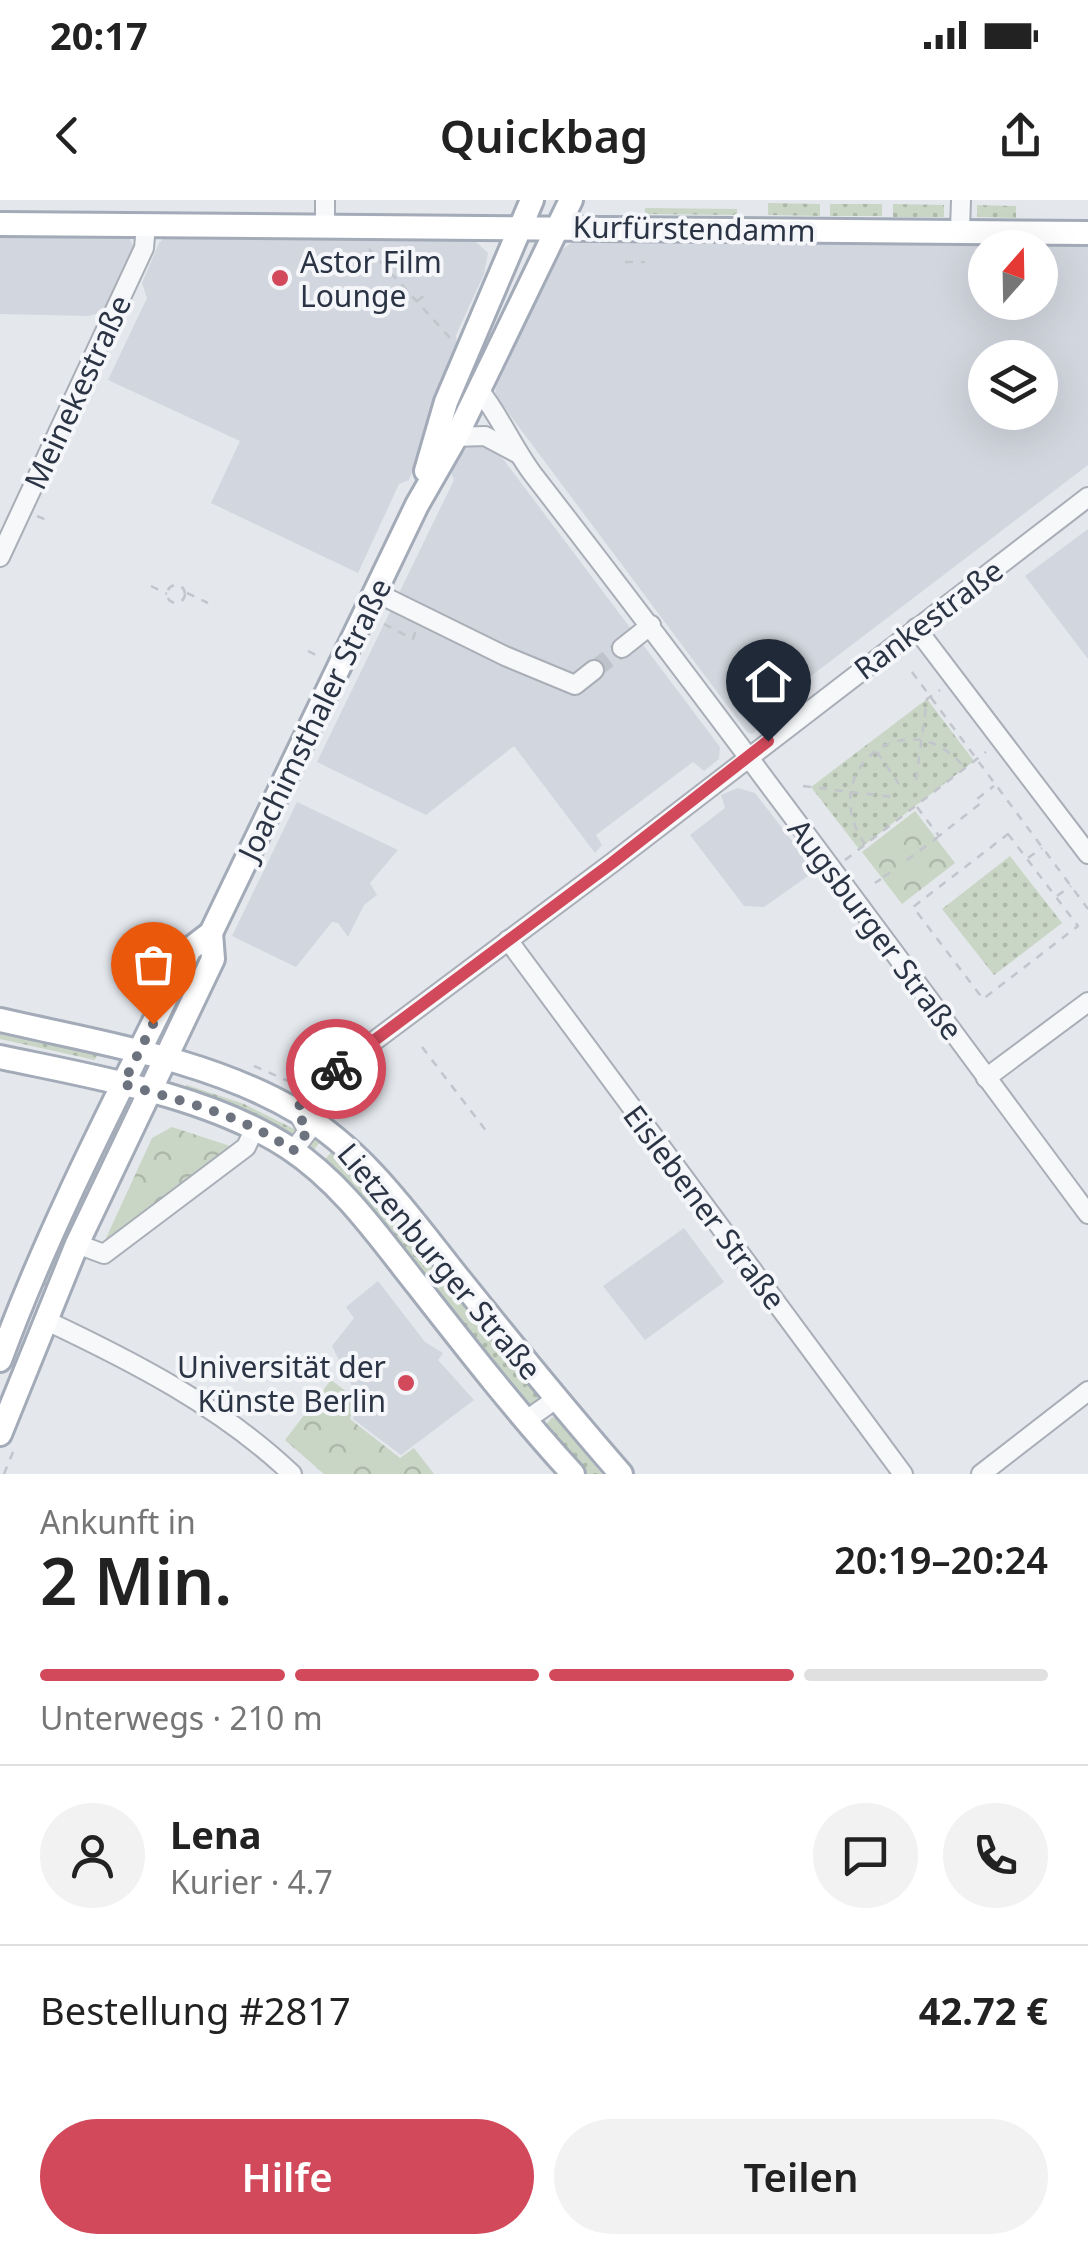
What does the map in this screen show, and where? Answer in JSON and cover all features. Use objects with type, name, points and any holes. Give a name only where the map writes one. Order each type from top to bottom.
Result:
[{"type":"main road","name":"Joachimsthaler Straße","points":[[417,504],[446,402],[532,200]]},
{"type":"main road","name":"Joachimsthaler Straße","points":[[0,1360],[11,1306],[190,949],[211,933],[417,504],[456,437],[571,200]]},
{"type":"main road","name":"Kurfürstendamm","points":[[0,224],[146,225],[325,212],[520,226],[1088,232]]},
{"type":"main road","name":"Joachimsthaler Straße","points":[[0,1434],[77,1244],[213,958],[211,933]]},
{"type":"main road","name":"Lietzenburger Straße","points":[[0,1020],[139,1052],[238,1084],[296,1110],[338,1138],[385,1187],[556,1399],[622,1474]]},
{"type":"main road","name":"Lietzenburger Straße","points":[[0,1057],[123,1084],[255,1128],[312,1164],[357,1209],[525,1422],[572,1474]]},
{"type":"street","points":[[960,230],[961,200]]},
{"type":"street","name":"Meinekestraße","points":[[0,557],[144,248],[146,225]]},
{"type":"street","name":"Augsburger Straße","points":[[479,390],[496,411],[517,453],[651,625],[1088,1214]]},
{"type":"street","points":[[456,437],[484,436],[517,453]]},
{"type":"street","name":"Rankestraße","points":[[296,1110],[314,1086],[1088,497]]},
{"type":"street","points":[[376,592],[505,656],[576,685],[594,670]]},
{"type":"street","points":[[622,648],[651,625]]},
{"type":"street","points":[[916,628],[1088,854]]},
{"type":"street","name":"Eislebener Straße","points":[[508,940],[903,1474]]},
{"type":"street","points":[[986,1078],[1088,1002]]},
{"type":"street","points":[[293,1151],[308,1131],[296,1110]]},
{"type":"street","points":[[77,1244],[104,1254],[246,1148],[255,1128]]},
{"type":"street","points":[[46,1320],[130,1361],[202,1405],[292,1474]]},
{"type":"street","points":[[982,1474],[1088,1392]]},
{"type":"street","points":[[525,1422],[556,1399]]},
{"type":"path","points":[[369,249],[452,340]]},
{"type":"path","points":[[626,262],[646,262]]},
{"type":"path","points":[[416,302],[429,292]]},
{"type":"path","points":[[166,594],[174,584],[180,585],[208,602]]},
{"type":"path","points":[[150,586],[166,594],[170,602],[182,601],[186,592]]},
{"type":"path","points":[[397,630],[413,638],[416,630],[405,625]]},
{"type":"path","points":[[912,672],[1088,909]]},
{"type":"path","points":[[916,780],[927,699],[955,680]]},
{"type":"path","points":[[865,844],[854,824],[849,792],[857,772],[876,750],[901,740],[921,740],[944,746],[965,768]]},
{"type":"path","points":[[832,870],[1002,740]]},
{"type":"path","points":[[876,750],[899,784]]},
{"type":"path","points":[[907,860],[981,804],[977,798],[995,785]]},
{"type":"path","points":[[803,786],[892,798]]},
{"type":"path","points":[[916,806],[939,836]]},
{"type":"path","points":[[1008,834],[1056,897],[1078,926],[983,998],[913,907],[1008,834]]},
{"type":"path","points":[[1027,859],[1042,848]]},
{"type":"path","points":[[875,884],[894,870]]},
{"type":"path","points":[[1056,897],[1070,886]]},
{"type":"path","points":[[422,1047],[487,1132]]},
{"type":"shaded area","points":[[0,236],[123,237],[130,239],[134,248],[106,311],[89,316],[0,314]]},
{"type":"shaded area","points":[[164,238],[461,240],[476,242],[488,253],[484,274],[456,335],[457,346],[409,480],[399,484],[358,573],[211,503],[240,441],[108,380],[147,298],[142,283]]},
{"type":"shaded area","points":[[573,242],[968,245],[968,320],[1058,320],[1058,246],[1088,246],[1088,465],[794,689],[799,701],[752,734],[495,395],[559,252]]},
{"type":"shaded area","points":[[480,445],[500,455],[720,747],[719,759],[704,771],[693,762],[596,835],[602,845],[595,853],[514,746],[426,815],[317,762],[454,480],[451,472],[457,459],[467,448]]},
{"type":"shaded area","points":[[1088,529],[1088,659],[1025,576]]},
{"type":"shaded area","points":[[738,788],[755,793],[815,871],[764,907],[744,906],[690,835],[725,808],[721,795]]},
{"type":"shaded area","points":[[297,802],[398,850],[370,883],[377,895],[364,905],[348,937],[338,923],[332,922],[296,967],[232,936]]},
{"type":"shaded area","points":[[684,1228],[724,1282],[645,1340],[603,1286]]},
{"type":"shaded area","name":"Universität der Künste Berlin","points":[[378,1281],[425,1342],[443,1353],[438,1360],[474,1400],[401,1455],[353,1419],[358,1398],[332,1346],[354,1318],[346,1307]]},
{"type":"green space","points":[[768,203],[820,204],[820,216],[768,215]]},
{"type":"green space","points":[[830,204],[882,204],[882,216],[830,216]]},
{"type":"green space","points":[[893,204],[944,205],[944,217],[893,217]]},
{"type":"green space","points":[[977,205],[1016,206],[1016,218],[977,217]]},
{"type":"green space","points":[[645,208],[737,209],[737,215],[645,214]]},
{"type":"green space","points":[[927,699],[974,761],[859,849],[811,787]]},
{"type":"green space","points":[[915,811],[955,863],[902,904],[862,852]]},
{"type":"green space","points":[[1010,856],[1062,923],[994,975],[942,909]]},
{"type":"green space","points":[[0,1034],[97,1055],[95,1060],[0,1039]]},
{"type":"green space","points":[[187,1085],[244,1104],[320,1142],[313,1151],[252,1114],[185,1089]]},
{"type":"green space","points":[[115,1123],[120,1124],[45,1286],[41,1285]]},
{"type":"green space","points":[[172,1127],[233,1147],[102,1247],[152,1138]]},
{"type":"green space","points":[[332,1151],[405,1228],[539,1401],[530,1406],[362,1198],[324,1161]]},
{"type":"green space","points":[[331,1380],[355,1398],[350,1419],[400,1458],[414,1448],[434,1474],[324,1474],[285,1440]]},
{"type":"green space","points":[[552,1417],[602,1474],[585,1474],[546,1425]]},
{"type":"tunnel","points":[[594,670],[622,648]]},
{"type":"way so far","points":[[153,1024],[123,1084],[255,1128],[293,1151],[308,1131],[296,1110],[314,1086],[336,1069]]},
{"type":"place","name":"Astor Film Lounge","points":[[280,278]]},
{"type":"place","name":"Universität der Künste Berlin","points":[[406,1383]]},
{"type":"route","points":[[336,1069],[768,741]]}]
